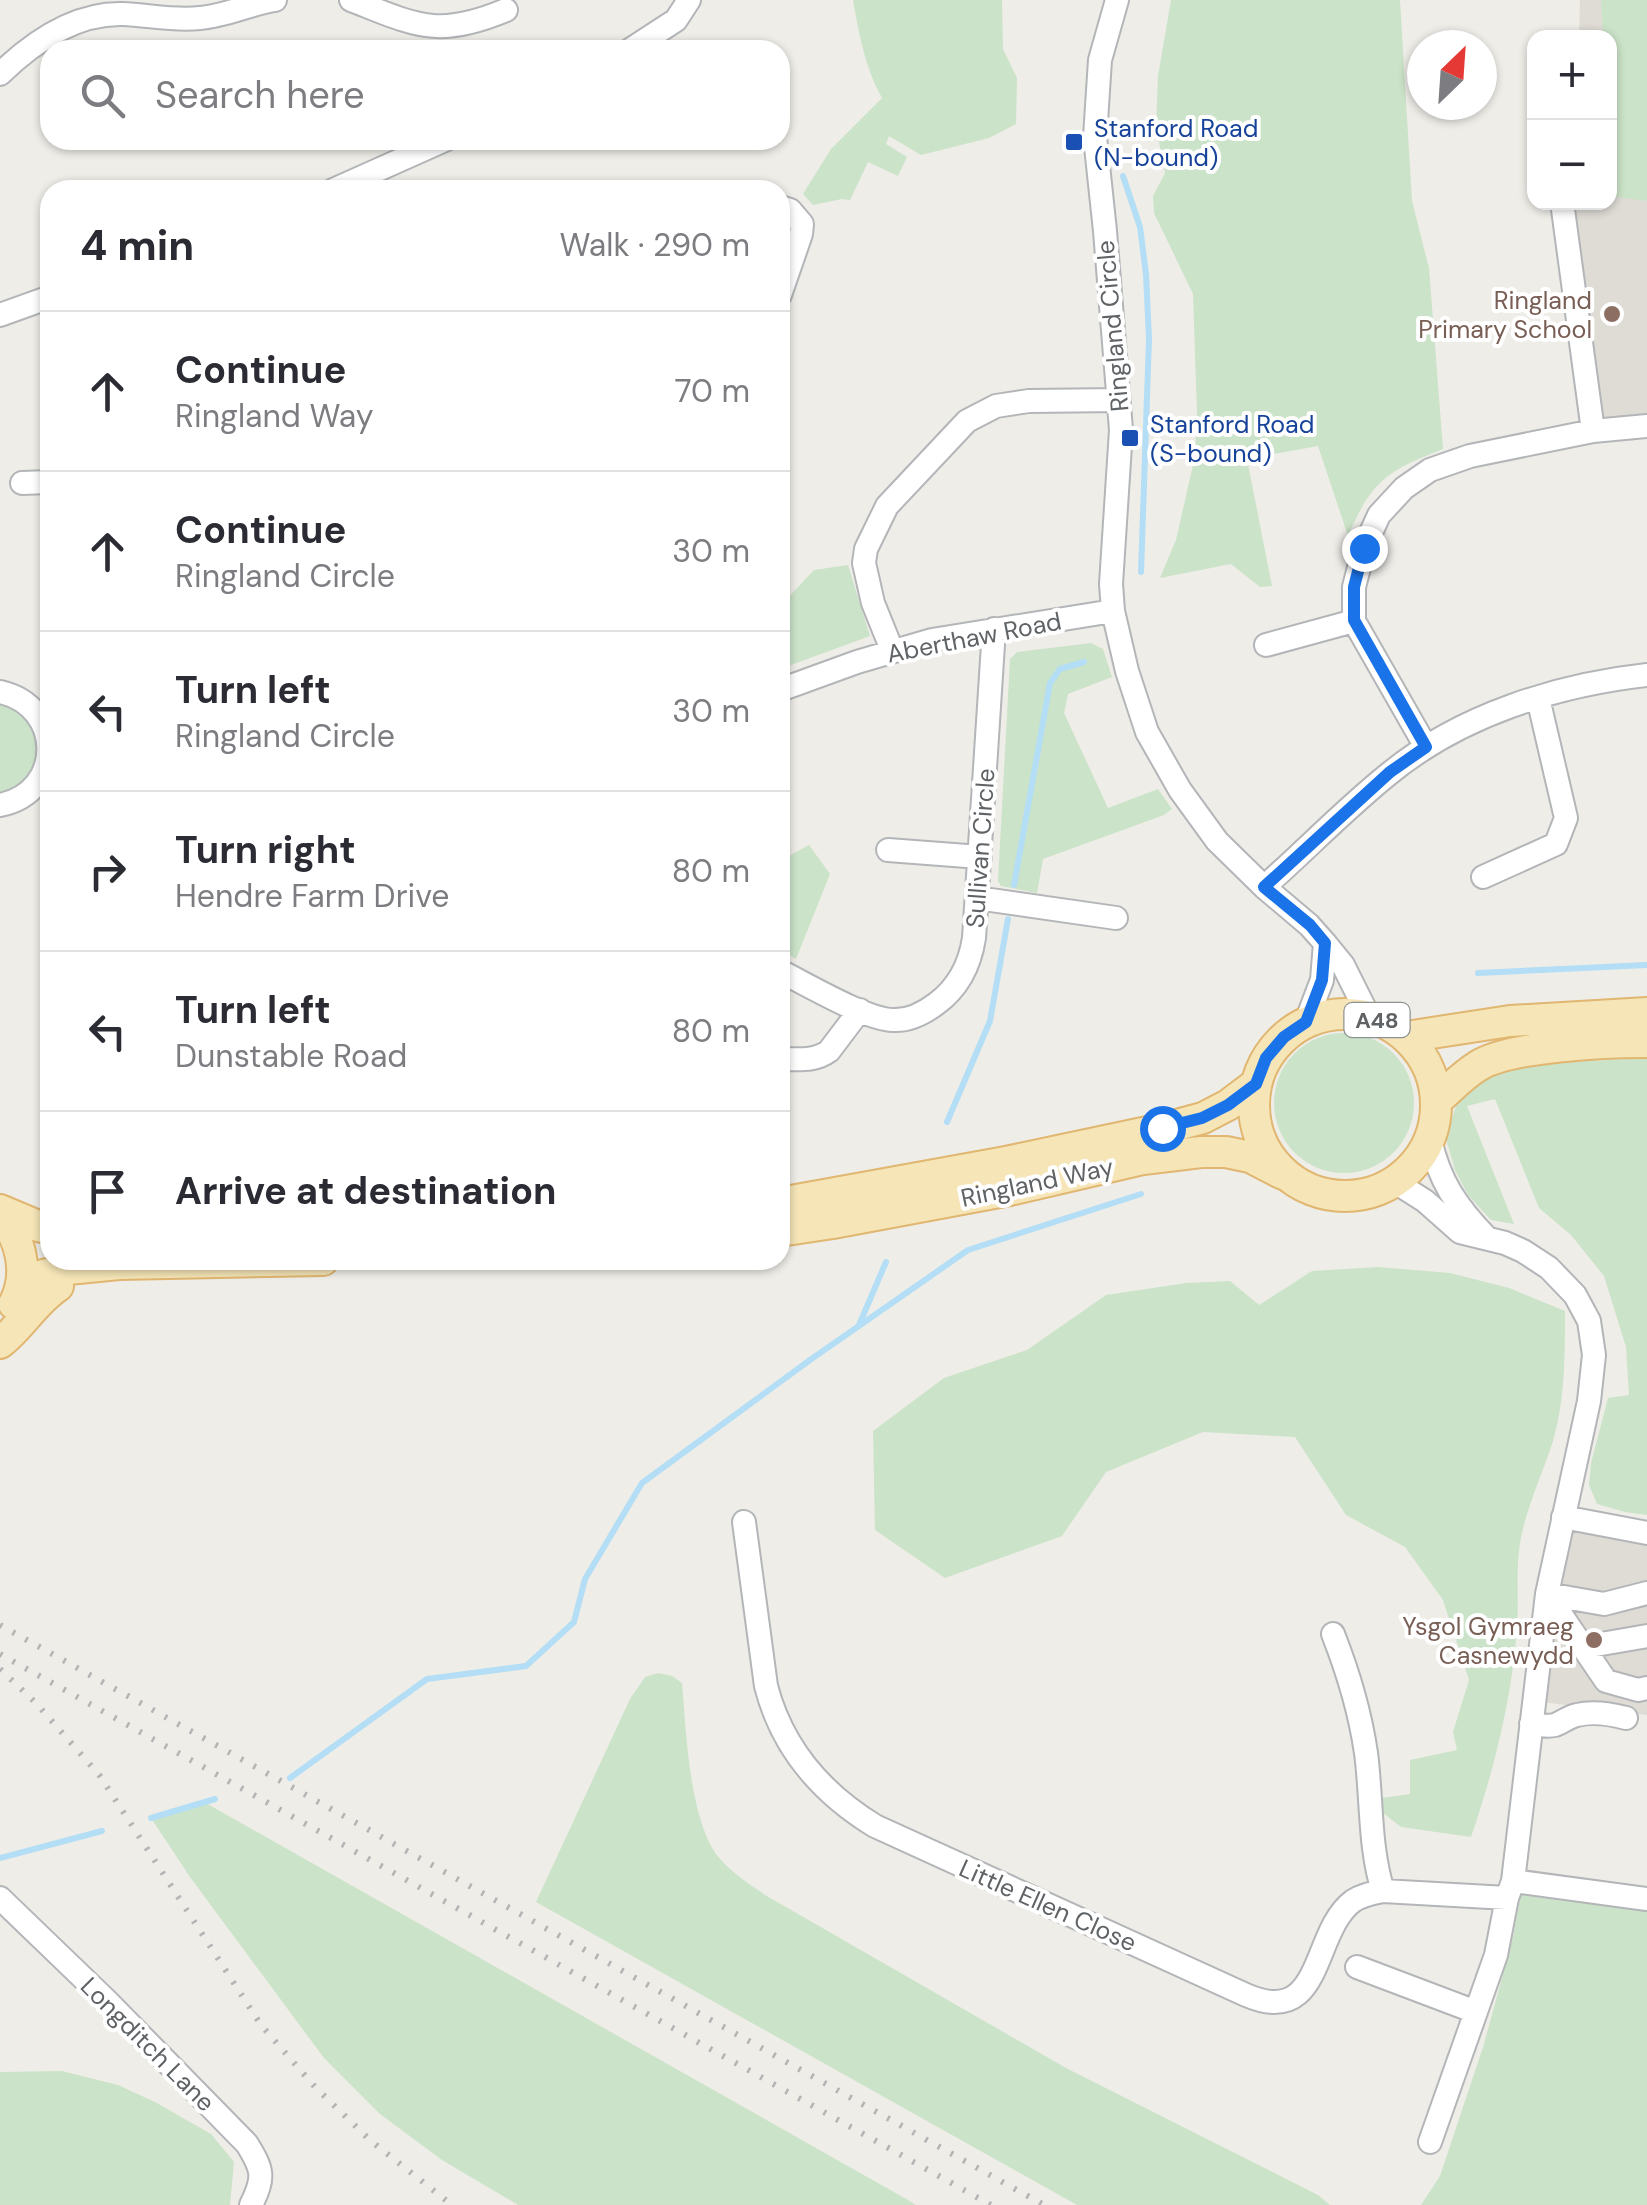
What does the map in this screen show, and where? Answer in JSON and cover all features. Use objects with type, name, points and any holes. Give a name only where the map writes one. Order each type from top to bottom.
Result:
[{"type":"main road","name":"A48","points":[[1306,1022],[1348,1014],[1369,1017],[1406,1037],[1422,1056],[1432,1077],[1436,1101],[1430,1139]]},
{"type":"main road","name":"A48","points":[[1406,1037],[1510,1021],[1647,1014]]},
{"type":"main road","name":"Ringland Way","points":[[790,1201],[1006,1162],[1202,1118],[1256,1084],[1266,1058],[1284,1037],[1306,1022]]},
{"type":"main road","points":[[1436,1101],[1480,1064],[1522,1052],[1647,1042]]},
{"type":"main road","points":[[1256,1084],[1254,1110],[1259,1136],[1272,1159],[1290,1178]]},
{"type":"main road","points":[[1391,1184],[1414,1164],[1430,1139]]},
{"type":"main road","name":"Ringland Way","points":[[790,1230],[1010,1190],[1144,1159],[1200,1152],[1250,1157],[1313,1190],[1339,1196],[1366,1194],[1391,1184]]},
{"type":"main road","points":[[0,1212],[40,1226]]},
{"type":"main road","points":[[0,1212],[20,1248],[23,1272],[18,1296],[0,1325]]},
{"type":"main road","points":[[18,1296],[44,1275],[61,1270]]},
{"type":"main road","points":[[0,1343],[26,1319],[32,1307],[58,1286],[183,1280],[201,1270]]},
{"type":"street","points":[[40,40],[100,17],[119,14],[202,18],[275,0]]},
{"type":"street","points":[[351,0],[426,26],[448,27],[506,10]]},
{"type":"street","points":[[645,40],[676,20],[689,0]]},
{"type":"street","name":"Ringland Circle","points":[[1117,0],[1100,60],[1095,137],[1119,400],[1113,611],[1147,732],[1180,790],[1217,842],[1325,943],[1343,966],[1369,1017]]},
{"type":"street","points":[[0,74],[40,40]]},
{"type":"street","points":[[356,180],[424,150]]},
{"type":"street","points":[[790,210],[802,224],[790,265]]},
{"type":"street","points":[[1563,210],[1592,431]]},
{"type":"street","points":[[0,315],[40,301]]},
{"type":"street","points":[[892,650],[872,602],[864,563],[866,549],[887,506],[967,421],[996,406],[1029,401],[1119,400]]},
{"type":"street","points":[[1426,747],[1354,620],[1354,587],[1364,548],[1380,515],[1404,488],[1430,470],[1470,456],[1592,431],[1647,426]]},
{"type":"street","points":[[22,482],[40,482]]},
{"type":"street","name":"Aberthaw Road","points":[[790,686],[932,640],[1113,611]]},
{"type":"street","points":[[1266,644],[1354,620]]},
{"type":"street","name":"Sullivan Circle","points":[[790,975],[882,1019],[906,1019],[928,1010],[956,984],[972,952],[994,630]]},
{"type":"street","points":[[1264,887],[1390,772],[1426,747],[1503,709],[1586,684],[1647,675]]},
{"type":"street","points":[[0,692],[19,698],[40,718]]},
{"type":"street","points":[[1483,877],[1556,844],[1566,818],[1538,698]]},
{"type":"street","points":[[0,805],[22,797],[40,780]]},
{"type":"street","points":[[888,850],[980,857]]},
{"type":"street","points":[[977,898],[1116,918]]},
{"type":"street","points":[[1306,1022],[1322,980],[1325,943]]},
{"type":"street","points":[[790,1059],[806,1060],[829,1051],[860,1010]]},
{"type":"street","points":[[1430,1139],[1448,1190],[1460,1210],[1487,1238]]},
{"type":"street","points":[[1391,1184],[1425,1201],[1460,1232],[1523,1251],[1549,1268],[1575,1295],[1588,1321],[1594,1355],[1589,1401],[1547,1594],[1510,1889],[1496,1954],[1430,2142]]},
{"type":"street","points":[[1563,1517],[1647,1533]]},
{"type":"street","name":"Little Ellen Close","points":[[744,1522],[772,1712],[808,1772],[846,1808],[875,1826],[1258,2000],[1279,2003],[1308,1984],[1335,1921],[1352,1902],[1382,1891]]},
{"type":"street","points":[[1547,1594],[1604,1604],[1647,1593]]},
{"type":"street","points":[[1547,1594],[1606,1681],[1638,1690],[1647,1688]]},
{"type":"street","points":[[1333,1634],[1366,1750],[1376,1871],[1382,1891],[1510,1889],[1647,1899]]},
{"type":"street","points":[[1584,1647],[1647,1636]]},
{"type":"street","points":[[1530,1724],[1550,1726],[1586,1713],[1626,1718]]},
{"type":"street","name":"Longditch Lane","points":[[0,1898],[246,2144],[270,2175],[250,2205]]},
{"type":"street","points":[[1357,1967],[1476,2012]]},
{"type":"shaded area","name":"Ringland Primary School","points":[[1580,0],[1647,0],[1647,426],[1593,431],[1563,210],[1617,210],[1617,30],[1579,30]]},
{"type":"shaded area","name":"Ysgol Gymraeg Casnewydd","points":[[1563,1517],[1647,1533],[1647,1715],[1533,1701]]},
{"type":"green space","points":[[853,0],[1002,0],[1003,49],[1017,78],[1016,124],[989,138],[921,155],[889,136],[886,144],[907,157],[898,176],[868,162],[850,200],[813,205],[803,194],[831,149],[882,98],[867,63]]},
{"type":"green space","points":[[1171,0],[1400,0],[1412,201],[1429,268],[1443,449],[1408,464],[1384,480],[1365,502],[1348,536],[1318,446],[1247,459],[1272,586],[1260,587],[1231,564],[1160,578],[1176,540],[1195,456],[1197,413],[1193,294],[1154,213],[1153,196],[1165,173],[1156,127],[1158,76]]},
{"type":"green space","points":[[1601,0],[1647,0],[1647,201],[1617,197],[1617,30],[1603,30]]},
{"type":"green space","points":[[848,565],[870,636],[790,665],[790,596],[814,570]]},
{"type":"green space","points":[[1091,643],[1103,649],[1112,677],[1068,694],[1064,713],[1108,808],[1158,789],[1172,809],[1043,859],[1037,893],[1001,886],[998,881],[1010,659],[1017,652]]},
{"type":"green space","points":[[0,704],[16,710],[28,721],[37,748],[34,766],[23,782],[0,793]]},
{"type":"green space","points":[[809,845],[830,874],[796,959],[790,956],[790,855]]},
{"type":"green space","points":[[1344,1033],[1371,1038],[1394,1053],[1409,1076],[1414,1103],[1409,1130],[1394,1153],[1371,1168],[1344,1173],[1317,1168],[1294,1153],[1279,1130],[1274,1103],[1279,1076],[1294,1053],[1317,1038]]},
{"type":"green space","points":[[1647,1058],[1647,1515],[1597,1504],[1589,1485],[1608,1398],[1629,1395],[1626,1347],[1604,1276],[1571,1235],[1539,1208],[1495,1099],[1467,1106],[1514,1224],[1491,1220],[1468,1195],[1446,1139],[1459,1095],[1495,1074],[1528,1064]]},
{"type":"green space","points":[[1378,1267],[1450,1273],[1509,1288],[1565,1311],[1560,1409],[1521,1537],[1511,1681],[1494,1760],[1471,1837],[1401,1827],[1383,1813],[1382,1798],[1410,1794],[1410,1760],[1457,1750],[1453,1732],[1469,1680],[1443,1600],[1405,1547],[1346,1515],[1295,1437],[1203,1432],[1106,1472],[1062,1536],[945,1578],[875,1530],[873,1431],[944,1378],[1027,1350],[1106,1295],[1230,1281],[1259,1305],[1312,1271]]},
{"type":"green space","points":[[658,1673],[682,1683],[690,1772],[700,1817],[716,1854],[739,1876],[765,1895],[1066,2068],[1318,2195],[1330,2205],[1077,2205],[536,1902],[630,1699],[645,1677]]},
{"type":"green space","points":[[204,1802],[916,2205],[518,2205],[442,2160],[380,2114],[324,2058],[151,1818]]},
{"type":"green space","points":[[1521,1893],[1647,1909],[1647,2205],[1421,2205],[1440,2176],[1484,2044]]},
{"type":"green space","points":[[62,2071],[118,2085],[211,2134],[234,2162],[230,2205],[0,2205],[0,2072]]},
{"type":"waterway","points":[[1123,176],[1140,227],[1149,339],[1141,572]]},
{"type":"waterway","points":[[1014,885],[1050,683],[1060,669],[1084,662]]},
{"type":"waterway","points":[[947,1122],[990,1021],[1008,919]]},
{"type":"waterway","points":[[1478,973],[1647,965]]},
{"type":"waterway","points":[[290,1778],[427,1679],[526,1666],[574,1622],[585,1579],[642,1483],[968,1250],[1141,1194]]},
{"type":"waterway","points":[[859,1325],[886,1262]]},
{"type":"waterway","points":[[151,1818],[215,1799]]},
{"type":"waterway","points":[[0,1858],[102,1831]]},
{"type":"railway","points":[[0,1625],[1044,2205]]},
{"type":"railway","points":[[0,1654],[991,2205]]},
{"type":"railway","points":[[0,1669],[36,1703],[100,1776],[261,2025],[315,2087],[371,2141],[452,2205]]},
{"type":"place","name":"Stanford Road (N-bound)","points":[[1074,142]]},
{"type":"place","name":"Ringland Primary School","points":[[1612,314]]},
{"type":"place","name":"Stanford Road (S-bound)","points":[[1130,438]]},
{"type":"place","name":"Ysgol Gymraeg Casnewydd","points":[[1594,1640]]},
{"type":"route","points":[[1162,1128],[1202,1118],[1228,1105],[1256,1084],[1266,1058],[1284,1037],[1306,1022],[1322,980],[1325,943],[1310,925],[1264,887],[1390,772],[1426,747],[1354,620],[1354,587],[1364,548]]}]
